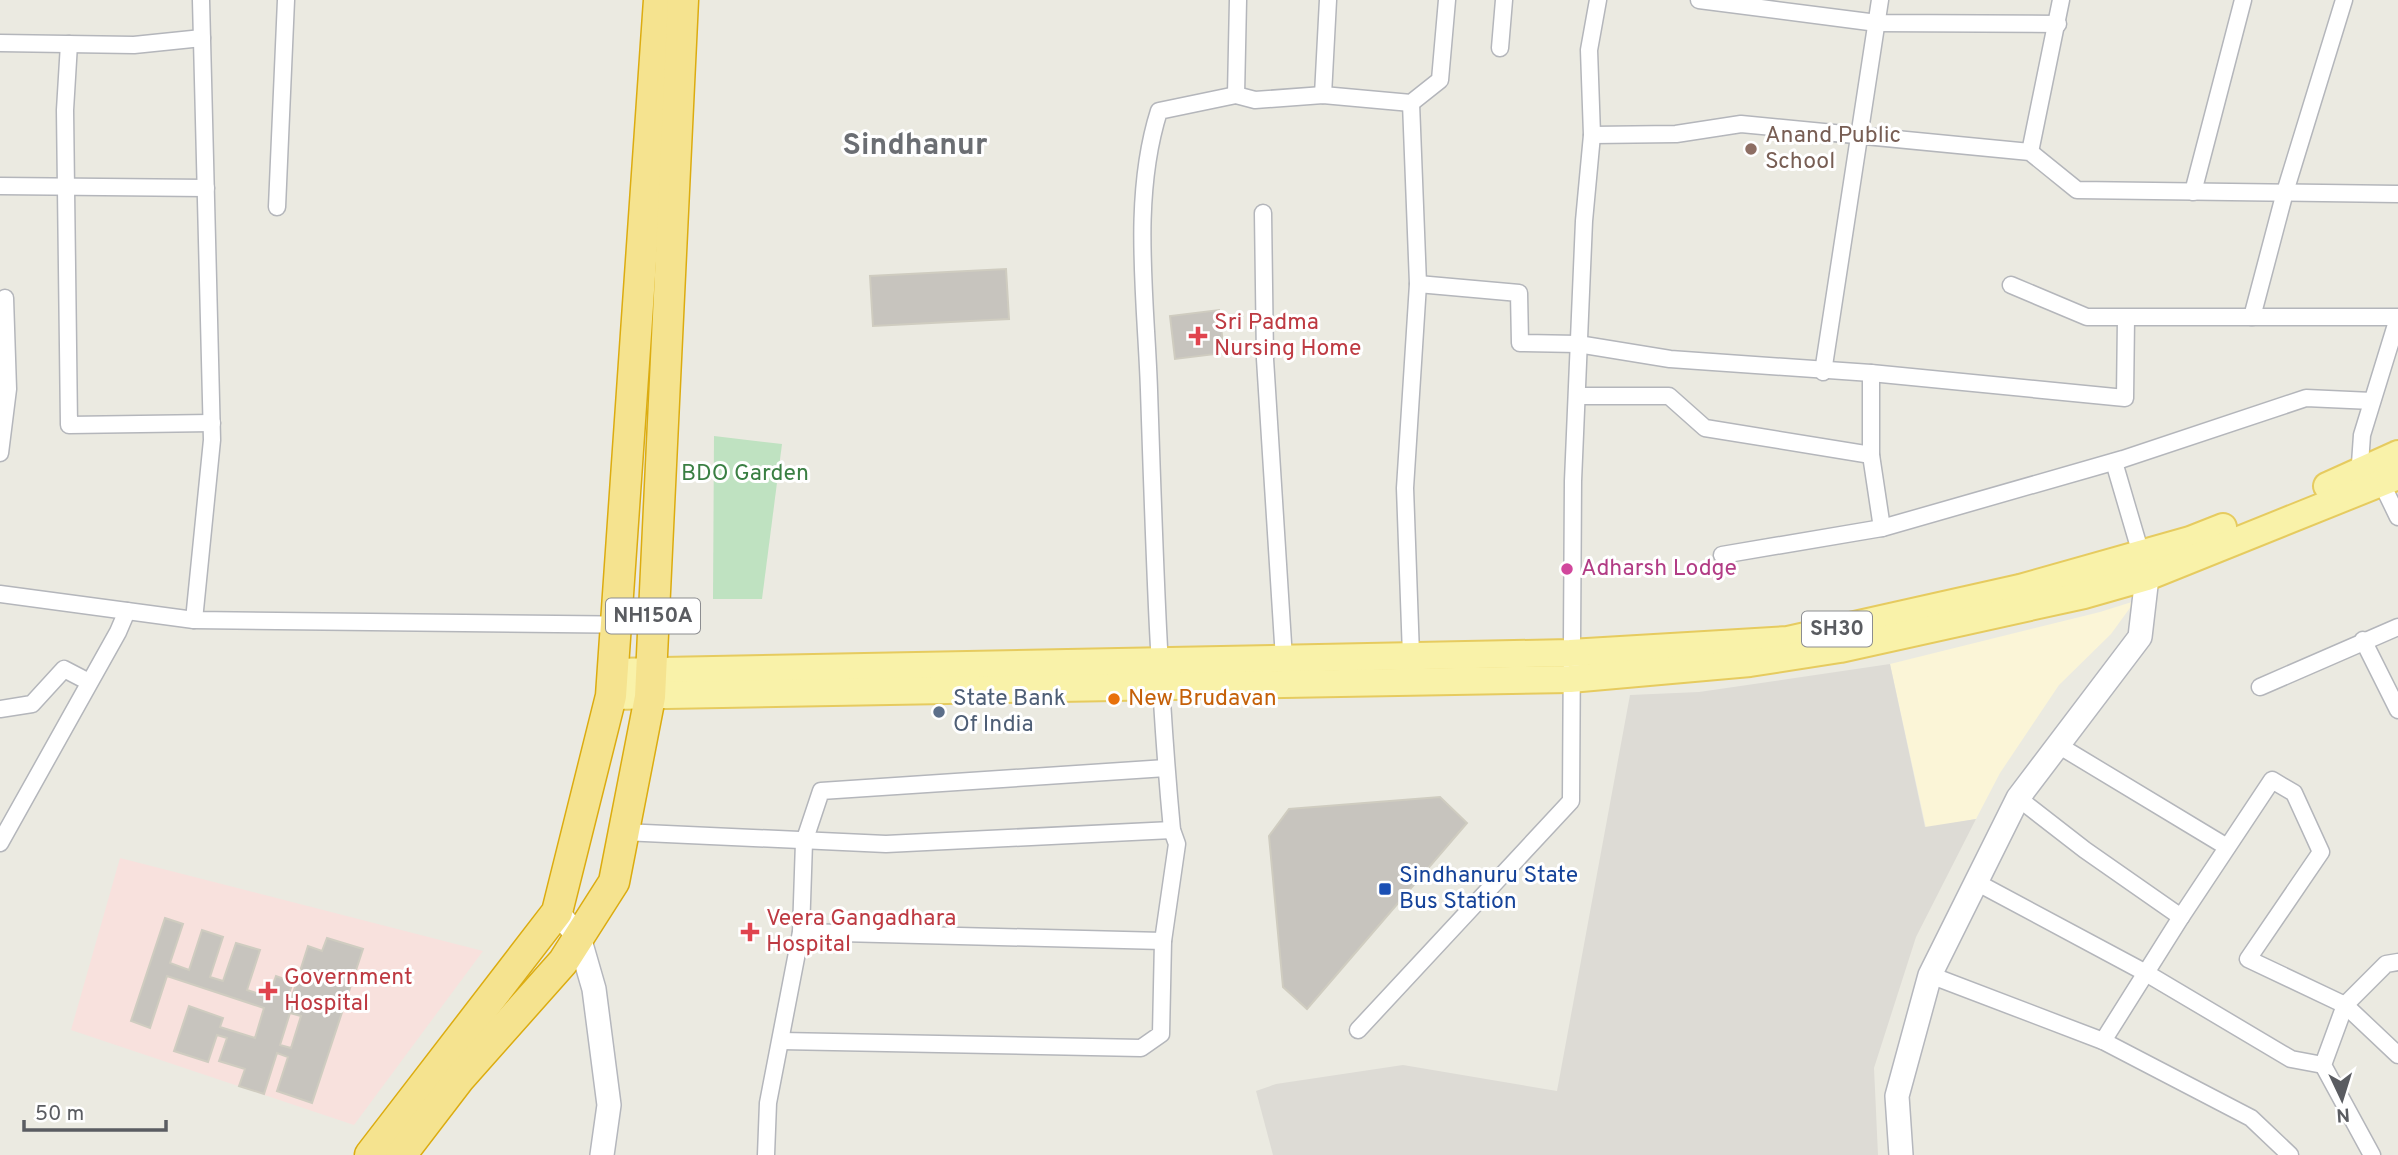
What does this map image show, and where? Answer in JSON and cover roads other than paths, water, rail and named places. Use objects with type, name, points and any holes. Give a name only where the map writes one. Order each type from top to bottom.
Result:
[{"type":"highway","name":"NH150A","points":[[370,1155],[557,912],[611,684],[659,0]]},
{"type":"highway","name":"NH150A","points":[[401,1155],[460,1078],[563,962],[614,883],[650,683],[683,0]]},
{"type":"main road","points":[[611,684],[1749,663],[1840,649],[2084,595],[2144,565],[2375,481],[2398,454]]},
{"type":"main road","points":[[1159,674],[1284,659],[1411,655],[1570,666]]},
{"type":"street","points":[[194,620],[212,423],[201,0]]},
{"type":"street","points":[[277,207],[286,0]]},
{"type":"street","points":[[1237,94],[1238,0]]},
{"type":"street","points":[[1324,95],[1328,0]]},
{"type":"street","points":[[780,1041],[1141,1048],[1161,1034],[1163,941],[1177,844],[1172,830],[1159,674],[1144,243],[1147,150],[1159,111],[1237,94],[1255,100],[1324,95],[1411,103],[1440,80],[1447,0]]},
{"type":"street","points":[[1500,48],[1504,0]]},
{"type":"street","points":[[1358,1030],[1571,801],[1570,666],[1578,344],[1592,135],[1589,50],[1598,0]]},
{"type":"street","points":[[1699,0],[1877,23],[2058,24]]},
{"type":"street","points":[[1823,372],[1880,0]]},
{"type":"street","points":[[2030,152],[2062,0]]},
{"type":"street","points":[[2193,192],[2243,0]]},
{"type":"street","points":[[2252,317],[2285,192],[2344,0]]},
{"type":"street","points":[[0,43],[134,45],[202,38]]},
{"type":"street","points":[[69,44],[66,185],[69,425],[212,423]]},
{"type":"street","points":[[1411,103],[1418,284],[1405,488],[1411,655]]},
{"type":"street","points":[[1592,135],[1676,134],[1741,124],[2030,152],[2077,190],[2398,194]]},
{"type":"street","points":[[0,186],[206,188]]},
{"type":"street","points":[[1263,213],[1265,359],[1284,659]]},
{"type":"street","points":[[1418,284],[1519,293],[1520,343],[1578,344],[1670,359],[1823,372],[1871,373],[2125,398],[2126,318]]},
{"type":"street","points":[[2011,285],[2087,317],[2398,318],[2362,435],[2375,481],[2398,517]]},
{"type":"street","points":[[0,453],[8,389],[5,298]]},
{"type":"street","points":[[1871,373],[1871,456],[1882,528]]},
{"type":"street","points":[[1578,396],[1669,397],[1705,428],[1871,456]]},
{"type":"street","points":[[1722,555],[1882,528],[2114,462],[2306,398],[2372,401]]},
{"type":"street","points":[[1901,1155],[1897,1096],[1930,975],[2018,798],[2140,637],[2144,565],[2114,462]]},
{"type":"street","points":[[0,594],[194,620],[653,625]]},
{"type":"street","points":[[0,843],[127,611]]},
{"type":"street","points":[[2260,687],[2398,627]]},
{"type":"street","points":[[2363,640],[2398,710]]},
{"type":"street","points":[[0,709],[32,704],[64,669],[89,682]]},
{"type":"street","points":[[2058,745],[2227,847]]},
{"type":"street","points":[[766,1155],[768,1103],[801,932],[804,842],[821,791],[1166,768]]},
{"type":"street","points":[[2103,1041],[2272,780],[2294,793],[2321,852],[2248,960],[2345,1005],[2398,1055]]},
{"type":"street","points":[[2018,798],[2085,850],[2181,917]]},
{"type":"street","points":[[623,832],[886,845],[1172,830]]},
{"type":"street","points":[[1976,882],[2146,973],[2291,1059],[2323,1065]]},
{"type":"street","points":[[557,912],[579,937],[594,989],[609,1105],[602,1155]]},
{"type":"street","points":[[801,932],[1163,941]]},
{"type":"street","points":[[2372,1155],[2323,1065],[2345,1005],[2386,964],[2398,962]]},
{"type":"street","points":[[1930,975],[2103,1041],[2251,1118],[2290,1155]]},
{"type":"place","name":"Anand Public School","points":[[1751,149]]},
{"type":"place","name":"Sri Padma Nursing Home","points":[[1198,336]]},
{"type":"place","name":"Adharsh Lodge","points":[[1567,569]]},
{"type":"place","name":"New Brudavan","points":[[1114,699]]},
{"type":"place","name":"State Bank Of India","points":[[939,712]]},
{"type":"place","name":"Sindhanuru State Bus Station","points":[[1385,889]]},
{"type":"place","name":"Veera Gangadhara Hospital","points":[[750,932]]},
{"type":"place","name":"Government Hospital","points":[[268,991]]},
{"type":"district","name":"Sindhanur","points":[[915,146]]},
{"type":"park label","name":"BDO Garden","points":[[745,474]]}]
